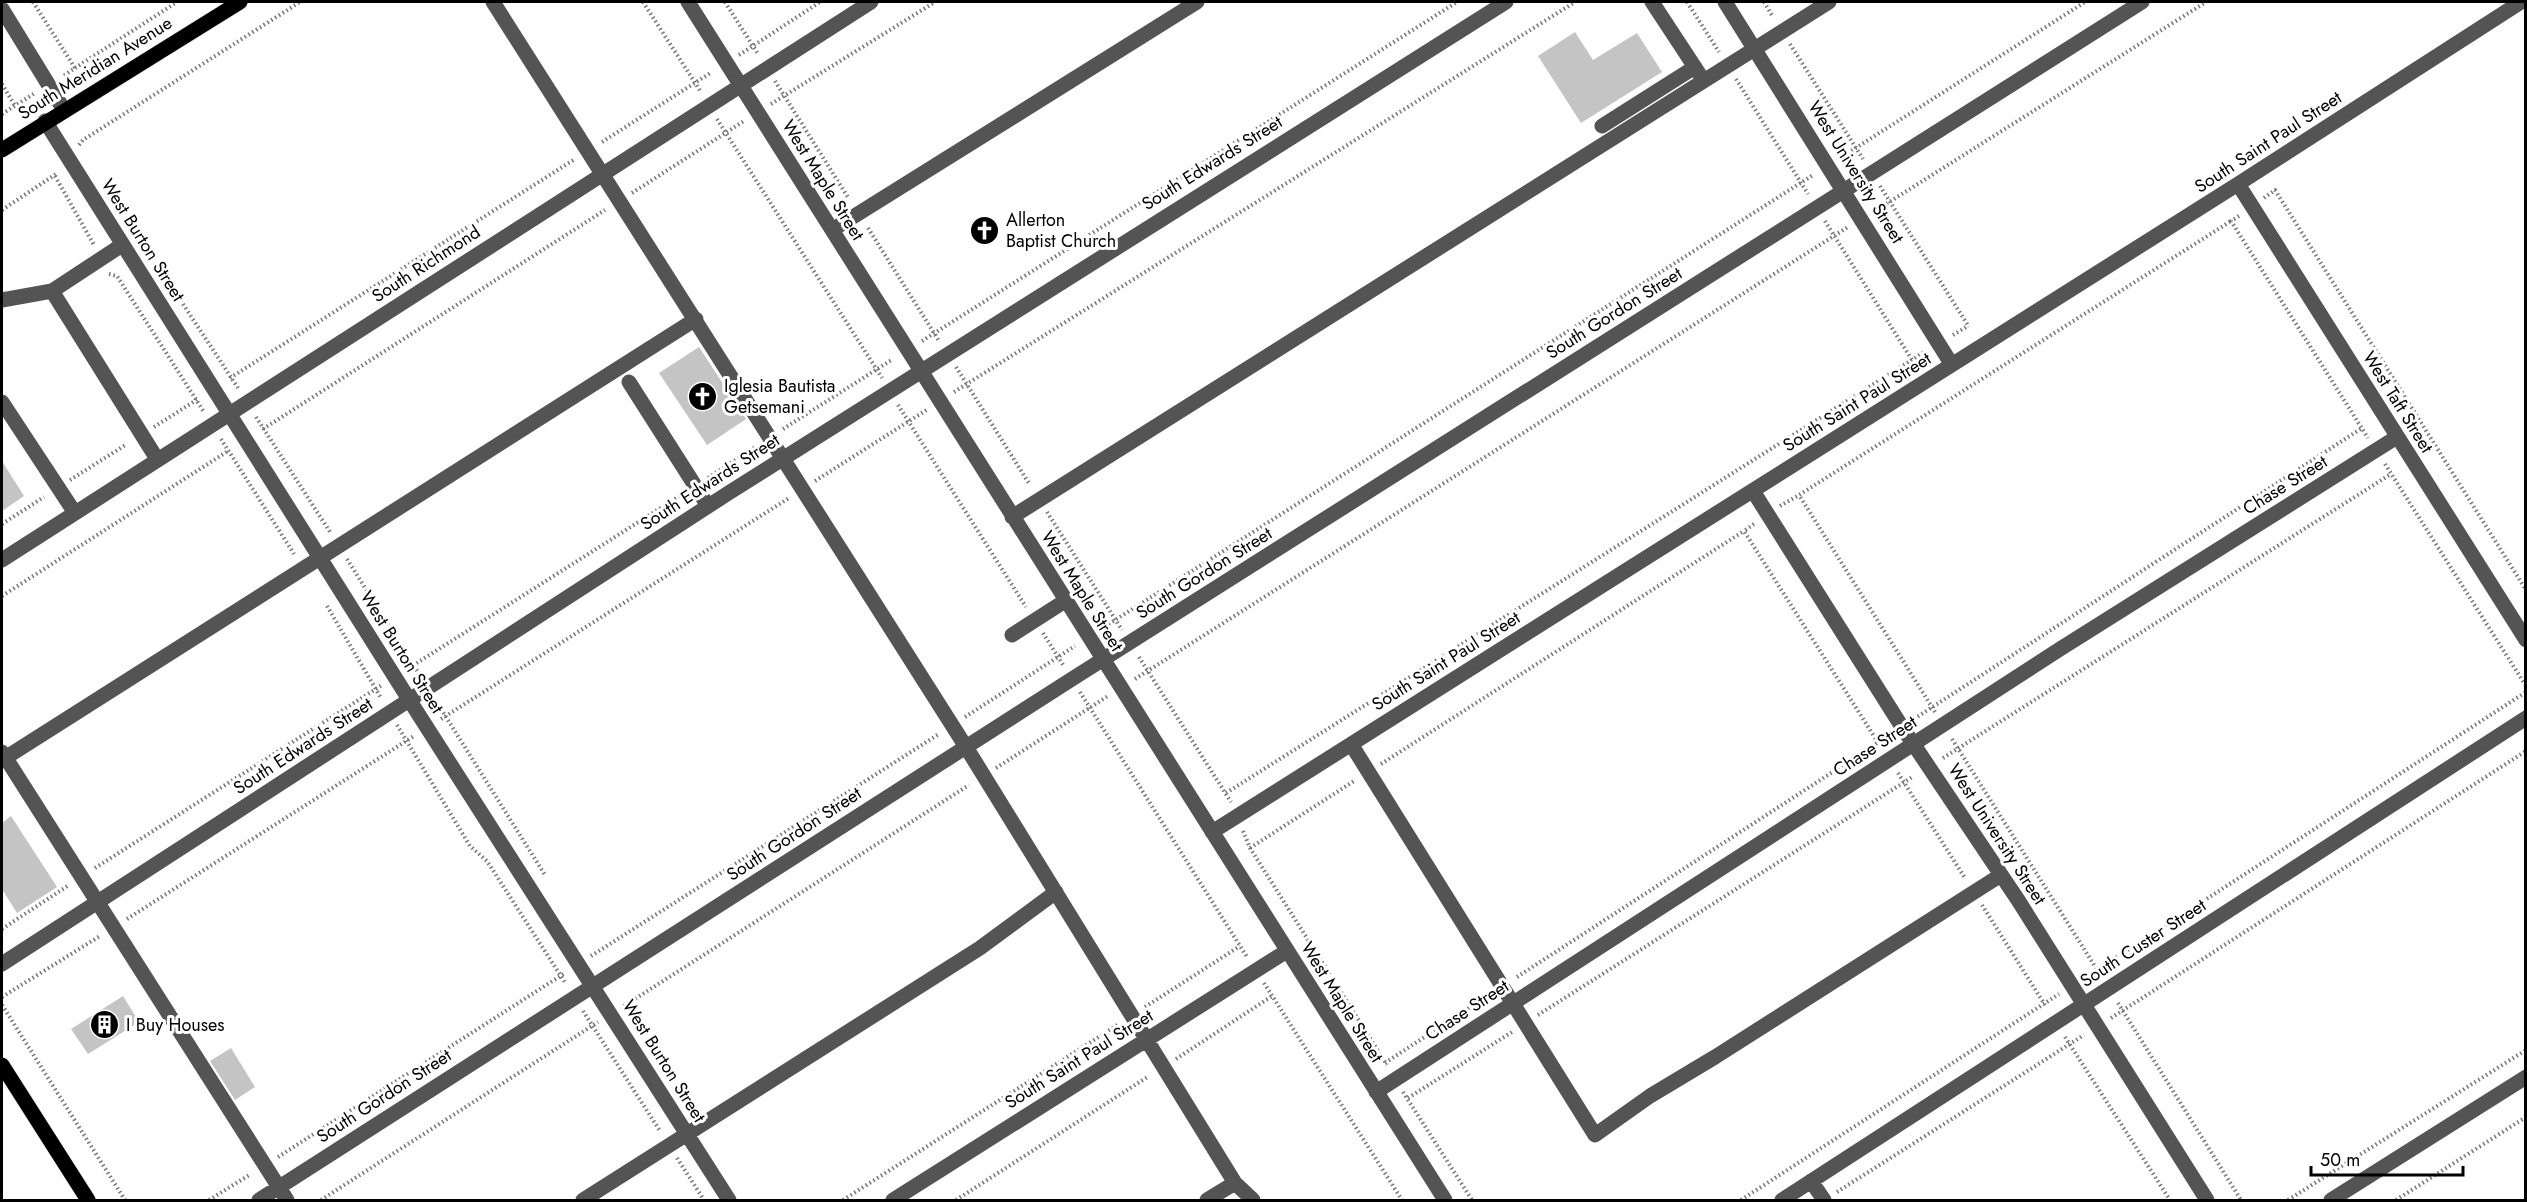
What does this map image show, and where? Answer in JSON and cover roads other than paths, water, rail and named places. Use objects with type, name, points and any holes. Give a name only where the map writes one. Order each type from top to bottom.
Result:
[{"type":"main road","name":"South Meridian Avenue","points":[[2,150],[45,121],[240,2]]},
{"type":"main road","points":[[2,1065],[88,1200]]},
{"type":"street","points":[[493,2],[966,747],[1234,1183],[1253,1200]]},
{"type":"street","name":"West Maple Street","points":[[688,2],[1445,1200]]},
{"type":"street","name":"South Richmond","points":[[2,560],[870,2]]},
{"type":"street","points":[[832,230],[1197,2]]},
{"type":"street","name":"South Edwards Street","points":[[2,964],[920,370],[1506,2]]},
{"type":"street","points":[[1652,2],[1704,81]]},
{"type":"street","name":"West University Street","points":[[1725,2],[1845,190],[1952,365]]},
{"type":"street","points":[[1012,517],[1829,2]]},
{"type":"street","name":"South Gordon Street","points":[[259,1200],[283,1194],[608,975],[2142,2]]},
{"type":"street","name":"South Saint Paul Street","points":[[1212,832],[2238,184],[2521,2]]},
{"type":"street","points":[[2,9],[64,110]]},
{"type":"street","points":[[1602,126],[1695,67]]},
{"type":"street","name":"West Burton Street","points":[[45,121],[410,701],[729,1200]]},
{"type":"street","name":"West Taft Street","points":[[2238,184],[2526,640]]},
{"type":"street","points":[[2,300],[52,291],[122,245]]},
{"type":"street","points":[[52,291],[158,459]]},
{"type":"street","points":[[283,1194],[3,755],[320,558],[696,319]]},
{"type":"street","points":[[628,382],[708,506]]},
{"type":"street","points":[[2,402],[75,513]]},
{"type":"street","name":"Chase Street","points":[[1376,1092],[2060,649],[2397,437]]},
{"type":"street","name":"West University Street","points":[[1753,491],[2207,1200]]},
{"type":"street","points":[[1012,635],[1065,601]]},
{"type":"street","name":"South Custer Street","points":[[1782,1200],[2526,718]]},
{"type":"street","points":[[1351,744],[1595,1135],[1650,1096],[2001,875]]},
{"type":"street","points":[[583,1200],[980,948],[1056,892]]},
{"type":"street","name":"South Saint Paul Street","points":[[893,1200],[1287,951]]},
{"type":"street","points":[[2331,1200],[2526,1077]]},
{"type":"street","points":[[1811,1181],[1829,1197]]},
{"type":"street","points":[[1207,1200],[1234,1183]]},
{"type":"place","name":"Allerton Baptist Church","points":[[985,230]]},
{"type":"place","name":"Iglesia Bautista Getsemani","points":[[703,396]]},
{"type":"place","name":"I Buy Houses","points":[[105,1025]]}]
